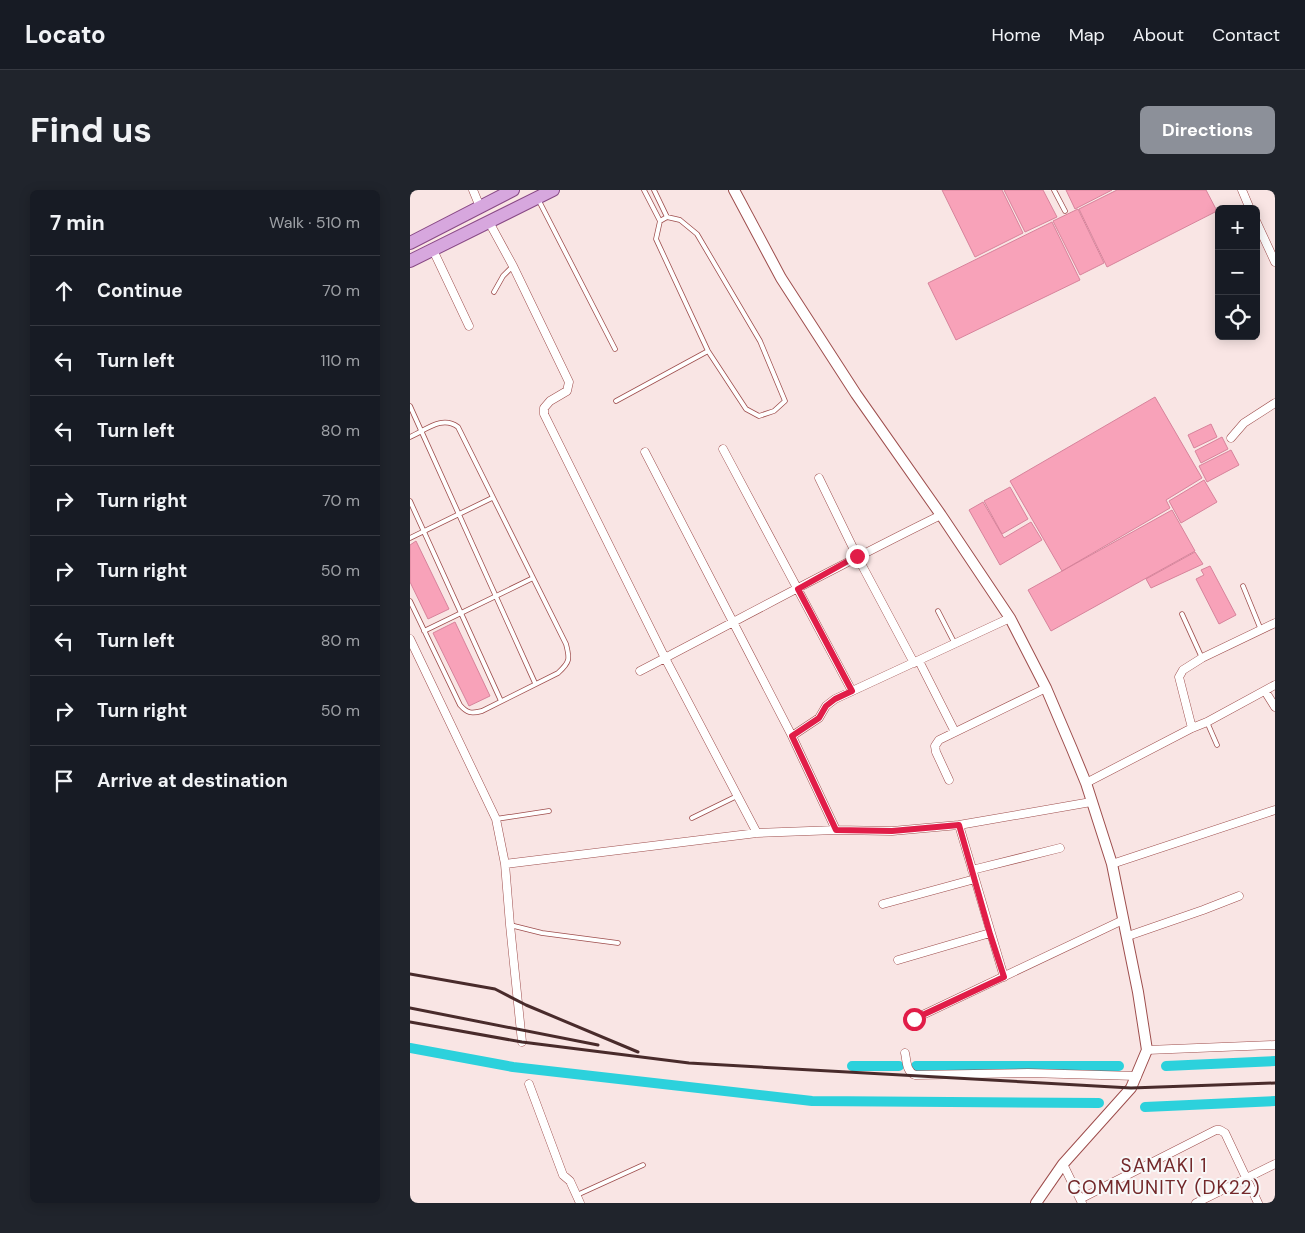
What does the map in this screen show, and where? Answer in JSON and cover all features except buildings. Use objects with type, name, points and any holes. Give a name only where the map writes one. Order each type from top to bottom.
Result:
[{"type":"main road","points":[[410,243],[513,190]]},
{"type":"main road","points":[[410,261],[552,190]]},
{"type":"street","points":[[473,190],[480,207]]},
{"type":"street","points":[[734,190],[780,278],[856,394],[1010,618],[1046,688],[1086,784],[1112,864],[1128,936],[1147,1050],[1131,1088],[1063,1164],[1036,1203]]},
{"type":"street","points":[[1242,190],[1248,205]]},
{"type":"street","points":[[489,222],[513,266],[569,382],[568,391],[550,401],[544,408],[544,414],[665,658],[757,833]]},
{"type":"street","points":[[1260,230],[1275,262]]},
{"type":"street","points":[[433,250],[469,326]]},
{"type":"street","points":[[1231,438],[1244,423],[1275,403]]},
{"type":"street","points":[[723,449],[852,691]]},
{"type":"street","points":[[645,452],[792,736],[836,830]]},
{"type":"street","points":[[819,478],[857,556],[955,732]]},
{"type":"street","points":[[640,671],[733,621],[798,589],[857,556],[941,515]]},
{"type":"street","points":[[792,736],[819,718],[826,706],[835,699],[1010,618]]},
{"type":"street","points":[[1192,728],[1179,677],[1183,670],[1202,658],[1275,623]]},
{"type":"street","points":[[410,639],[496,818],[505,864],[522,1042]]},
{"type":"street","points":[[1086,784],[1275,685]]},
{"type":"street","points":[[949,780],[936,752],[935,746],[938,740],[1046,688]]},
{"type":"street","points":[[1264,690],[1275,707]]},
{"type":"street","points":[[505,864],[757,833],[836,830],[892,831],[959,825],[1091,802]]},
{"type":"street","points":[[1112,864],[1275,810]]},
{"type":"street","points":[[959,825],[1004,977]]},
{"type":"street","points":[[972,870],[1060,848]]},
{"type":"street","points":[[883,904],[974,879]]},
{"type":"street","points":[[1128,936],[1239,896]]},
{"type":"street","points":[[914,1019],[1123,920]]},
{"type":"street","points":[[898,960],[990,934]]},
{"type":"street","points":[[1147,1050],[1275,1045]]},
{"type":"street","points":[[905,1053],[908,1068],[915,1075],[1028,1073],[1137,1076]]},
{"type":"street","points":[[529,1084],[563,1174],[570,1181],[580,1203]]},
{"type":"street","points":[[1063,1164],[1078,1202],[1216,1130],[1220,1130],[1225,1133],[1258,1203]]},
{"type":"street","points":[[1196,1203],[1275,1164]]},
{"type":"lane","points":[[644,190],[660,221],[656,239],[708,351],[746,409],[760,416],[774,411],[785,401],[760,341],[697,234],[680,220],[668,217],[660,221]]},
{"type":"lane","points":[[654,190],[668,217]]},
{"type":"lane","points":[[1054,190],[1065,211]]},
{"type":"lane","points":[[537,198],[615,349]]},
{"type":"lane","points":[[494,292],[513,266]]},
{"type":"lane","points":[[616,401],[708,351]]},
{"type":"lane","points":[[410,406],[535,684]]},
{"type":"lane","points":[[410,438],[441,422],[448,422],[458,427],[566,644],[570,657],[566,666],[558,673],[482,711],[466,712],[460,705],[410,601]]},
{"type":"lane","points":[[410,538],[492,498]]},
{"type":"lane","points":[[410,502],[462,612],[501,701]]},
{"type":"lane","points":[[424,631],[533,578]]},
{"type":"lane","points":[[1243,586],[1261,630]]},
{"type":"lane","points":[[938,611],[955,644]]},
{"type":"lane","points":[[1182,614],[1202,658]]},
{"type":"lane","points":[[1207,722],[1217,745]]},
{"type":"lane","points":[[692,818],[737,796]]},
{"type":"lane","points":[[496,818],[549,811]]},
{"type":"lane","points":[[510,926],[542,933],[618,944]]},
{"type":"lane","points":[[577,1195],[643,1165]]},
{"type":"waterway","points":[[410,1048],[513,1067],[812,1101],[1099,1103]]},
{"type":"waterway","points":[[1166,1066],[1275,1061]]},
{"type":"waterway","points":[[852,1066],[899,1066]]},
{"type":"waterway","points":[[916,1066],[1119,1066]]},
{"type":"waterway","points":[[1145,1107],[1275,1101]]},
{"type":"railway","points":[[410,974],[495,989],[526,1005],[638,1052]]},
{"type":"railway","points":[[410,1008],[598,1045]]},
{"type":"railway","points":[[410,1022],[522,1042],[689,1063],[1131,1088],[1275,1083]]},
{"type":"district","name":"SAMAKI 1 COMMUNITY (DK22)","points":[[1164,1176]]},
{"type":"route","points":[[857,556],[798,589],[852,691],[835,699],[826,706],[819,718],[792,736],[836,830],[892,831],[959,825],[1004,977],[914,1019]]}]
